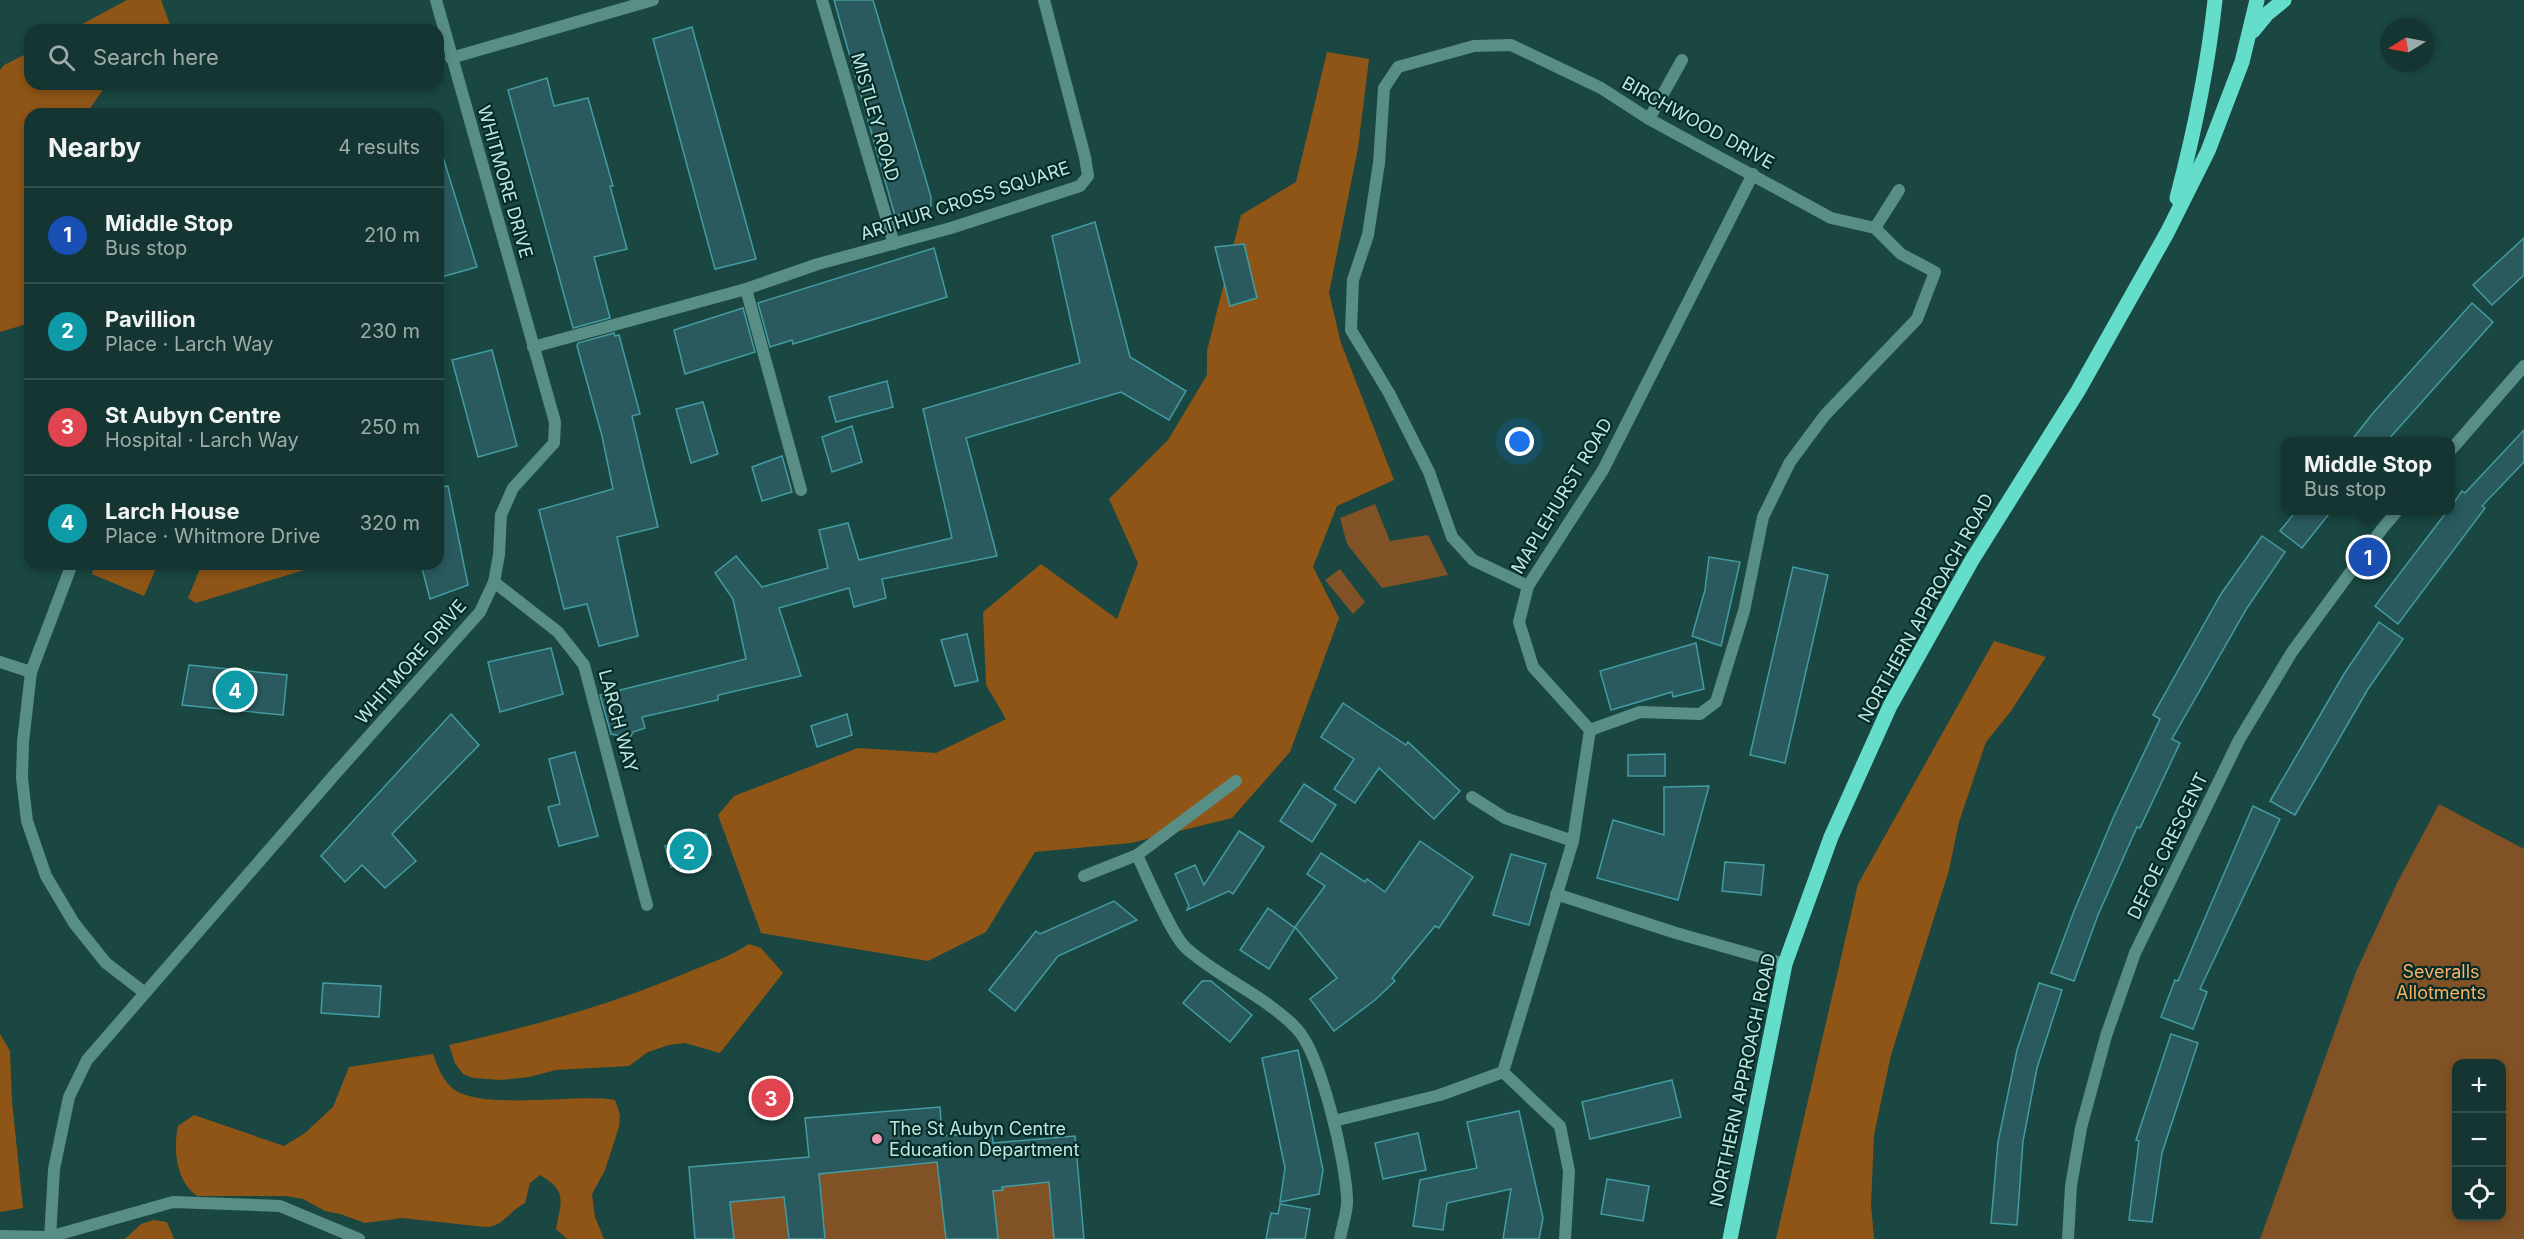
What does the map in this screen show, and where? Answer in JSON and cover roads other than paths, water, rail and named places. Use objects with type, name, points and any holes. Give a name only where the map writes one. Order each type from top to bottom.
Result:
[{"type":"main road","name":"NORTHERN APPROACH ROAD","points":[[2168,233],[2190,147],[2215,0]]},
{"type":"main road","name":"NORTHERN APPROACH ROAD","points":[[1730,1239],[1785,964],[1831,837],[1890,706],[1972,560],[2078,391],[2168,233],[2208,151],[2242,62],[2257,0]]},
{"type":"main road","name":"NORTHERN APPROACH ROAD","points":[[2249,36],[2267,14],[2284,0]]},
{"type":"street","name":"WHITMORE DRIVE","points":[[436,0],[442,24]]},
{"type":"street","points":[[451,58],[653,0]]},
{"type":"street","name":"MISTLEY ROAD","points":[[822,0],[894,244]]},
{"type":"street","name":"ARTHUR CROSS SQUARE","points":[[533,347],[746,289],[818,264],[894,244],[1080,186],[1088,176],[1085,157],[1044,0]]},
{"type":"street","name":"WHITMORE DRIVE","points":[[50,1238],[54,1169],[69,1097],[87,1060],[480,612],[494,582],[500,555],[501,515],[513,488],[554,443],[555,422],[444,31]]},
{"type":"street","name":"BIRCHWOOD DRIVE","points":[[1528,586],[1473,560],[1452,537],[1429,472],[1389,393],[1351,330],[1353,280],[1368,235],[1379,163],[1384,88],[1398,68],[1474,46],[1511,45],[1601,88],[1649,118],[1831,218],[1875,228]]},
{"type":"street","points":[[1649,118],[1682,60]]},
{"type":"street","name":"MAPLEHURST ROAD","points":[[1590,730],[1533,667],[1519,622],[1528,586],[1603,470],[1753,174]]},
{"type":"street","points":[[1503,1072],[1573,841],[1590,730],[1640,712],[1700,714],[1716,702],[1744,611],[1763,517],[1790,462],[1825,415],[1917,319],[1935,272],[1901,254],[1875,228],[1899,189]]},
{"type":"street","points":[[746,289],[801,490]]},
{"type":"street","points":[[2455,445],[2524,366]]},
{"type":"street","name":"DEFOE CRESCENT","points":[[2068,1239],[2071,1186],[2081,1128],[2106,1036],[2135,953],[2239,740],[2292,652],[2394,515]]},
{"type":"street","points":[[70,570],[31,672],[23,742],[22,778],[27,821],[46,876],[74,923],[106,963],[145,993]]},
{"type":"street","name":"LARCH WAY","points":[[494,582],[558,632],[584,665],[647,905]]},
{"type":"street","points":[[0,662],[31,672]]},
{"type":"street","points":[[1084,876],[1137,855],[1236,781]]},
{"type":"street","points":[[1472,797],[1505,818],[1573,841]]},
{"type":"street","points":[[1137,855],[1164,912],[1185,947],[1264,1002],[1298,1030],[1310,1050],[1334,1120],[1348,1200],[1340,1239]]},
{"type":"street","points":[[1556,894],[1676,933],[1785,964]]},
{"type":"street","points":[[1334,1120],[1440,1095],[1503,1072]]},
{"type":"street","points":[[1503,1072],[1560,1126],[1569,1171],[1565,1239]]},
{"type":"street","points":[[0,1236],[50,1238],[172,1202],[280,1206],[359,1239]]},
{"type":"place","name":"Middle Stop","points":[[2368,557]]},
{"type":"place","name":"Larch House","points":[[235,690]]},
{"type":"place","name":"Pavillion","points":[[689,851]]},
{"type":"place","name":"St Aubyn Centre","points":[[771,1098]]},
{"type":"place","name":"The St Aubyn Centre Education Department","points":[[877,1139]]},
{"type":"park label","name":"Severalls Allotments","points":[[2441,982]]}]
